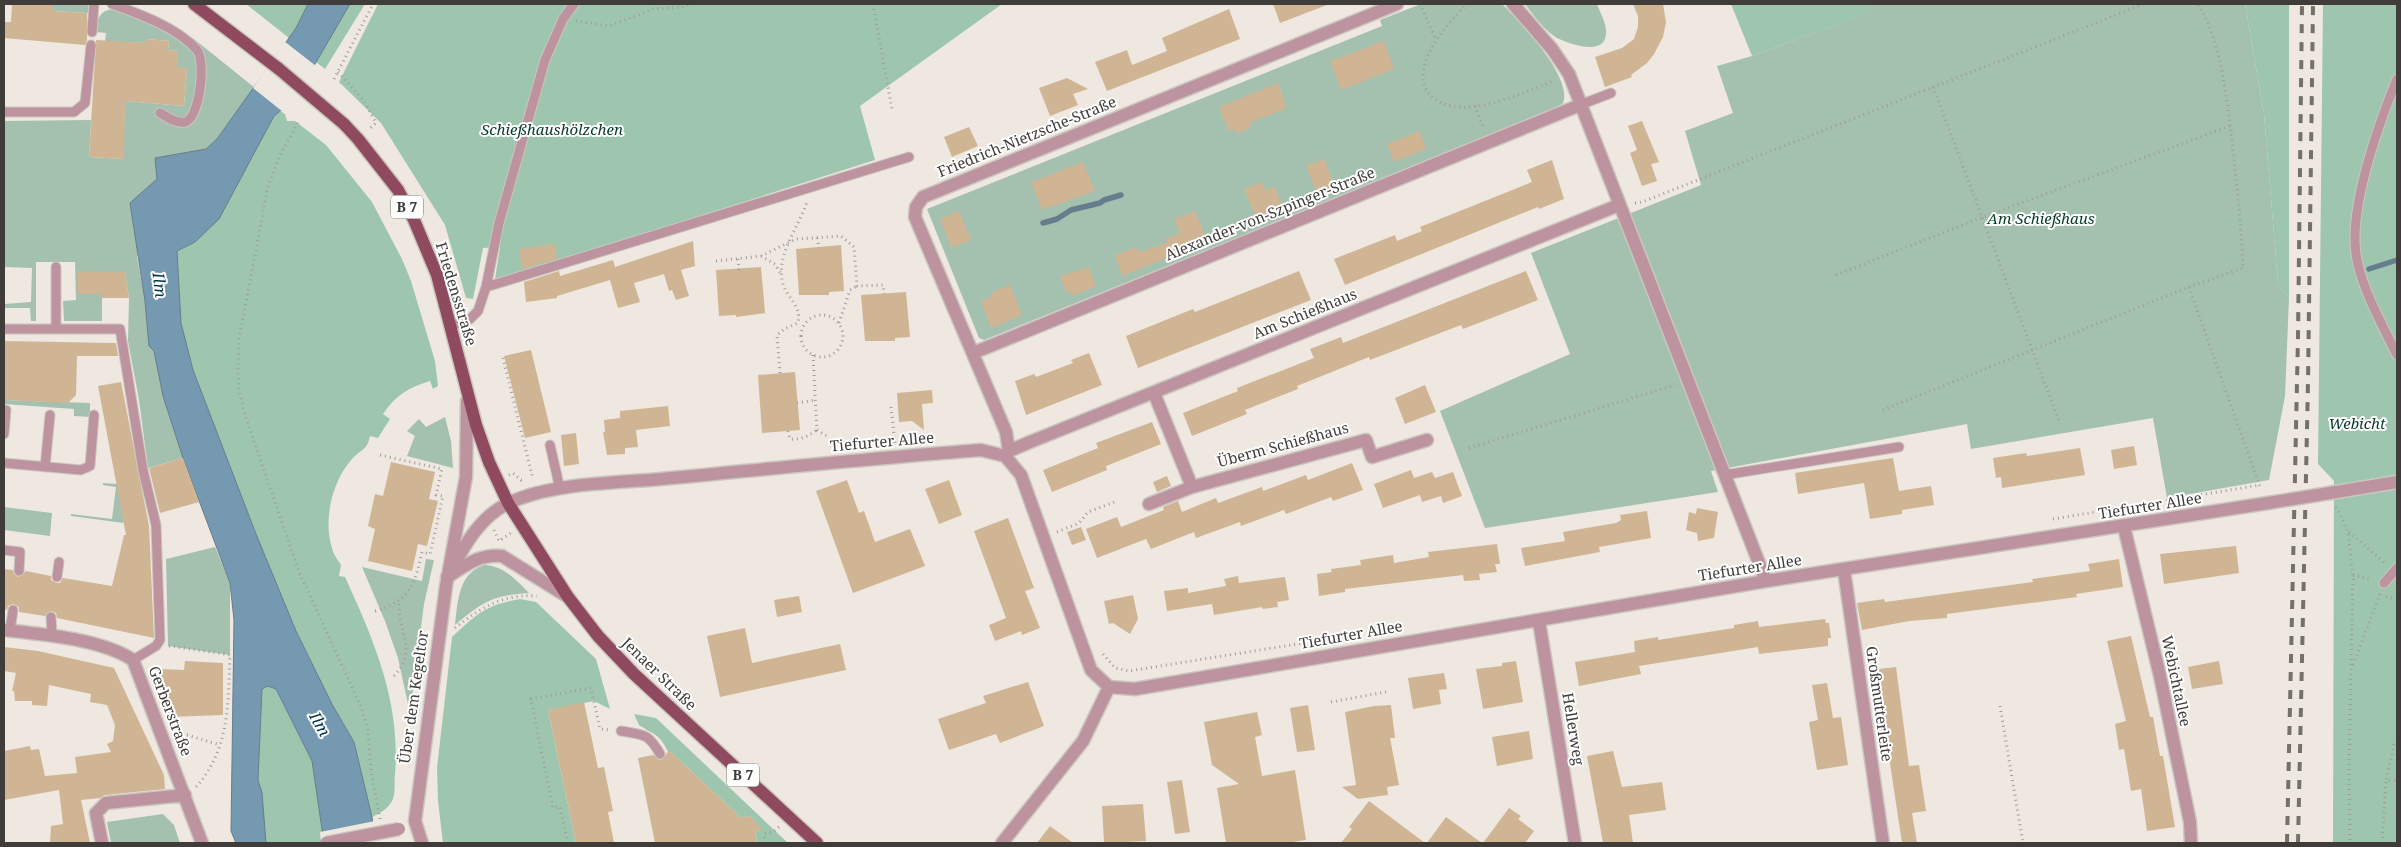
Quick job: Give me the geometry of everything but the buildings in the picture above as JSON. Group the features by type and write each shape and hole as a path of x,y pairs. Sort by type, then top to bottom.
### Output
{"main road":[{"name":"Friedensstraße","path":"194,4 287,75 344,124 398,190 414,220 437,275 467,394 489,462 508,503"},
{"name":"Jenaer Straße","path":"508,503 568,597 598,636 634,674 817,843"}],"street":[{"name":"Friedrich-Nietzsche-Straße","path":"1007,453 1006,432 916,217 916,207 924,197 1397,4"},
{"path":"1513,4 1552,49 1569,74 1766,581"},
{"name":"Alexander-von-Szpinger-Straße","path":"973,353 1580,105"},
{"name":"Am Schießhaus","path":"1007,453 1619,205"},
{"path":"1154,392 1192,487"},
{"name":"Über dem Kegeltor","path":"422,843 415,821 447,577 466,477 467,394"},
{"name":"Überm Schießhaus","path":"1149,504 1192,487 1366,440 1372,457 1428,440"},
{"name":"Tiefurter Allee","path":"508,503 535,493 560,489 896,456 981,450 1007,453"},
{"path":"1002,843 1083,741 1109,687 1091,670 1021,475 1007,453"},
{"name":"Tiefurter Allee","path":"1109,687 1135,689 1234,670 1539,621 1766,581 2124,527 2397,482"},
{"name":"Über dem Kegeltor","path":"447,577 466,543 479,525 508,503"},
{"name":"Webichtallee","path":"2124,527 2160,676 2190,822 2191,843"},
{"path":"447,577 482,557 490,555 502,556 568,597"},
{"name":"Großmutterleite","path":"1844,570 1883,843"},
{"name":"Hellerweg","path":"1539,621 1575,843"},
{"name":"Gerberstraße","path":"7,630 52,635 113,650 132,660 202,843"},
{"path":"102,843 96,813 106,803 185,795"},
{"path":"326,843 399,829 415,821"}],"lane":[{"path":"92,32 94,4"},
{"path":"112,4 146,16 190,44 198,52 201,61 200,83 197,106 192,118 184,122 172,120 160,113"},
{"path":"451,326 470,319 478,311 486,287 499,223 545,60 563,19 574,4"},
{"path":"4,112 74,112 85,104 91,45"},
{"path":"2397,79 2357,201 2355,242 2363,281 2397,355"},
{"path":"1580,105 1611,93"},
{"path":"486,287 909,157"},
{"path":"56,267 56,329"},
{"path":"4,329 120,329 142,470 156,525 160,640 156,646 132,660"},
{"path":"4,434 6,410"},
{"path":"45,467 50,415"},
{"path":"4,463 82,470 90,466 94,415"},
{"path":"550,445 560,489"},
{"path":"1724,475 1899,447"},
{"path":"4,550 20,552 19,571"},
{"path":"57,577 59,562"},
{"path":"2384,583 2396,570"},
{"path":"7,630 14,610"},
{"path":"51,617 52,635"},
{"path":"621,731 639,734 651,739 660,754"}],"path":[{"path":"334,79 373,4"},
{"path":"563,19 610,26 653,10 683,7 690,4"},
{"path":"873,4 892,109"},
{"path":"1420,4 1437,40"},
{"path":"1468,4 1444,29 1425,62 1422,72 1423,82 1434,97 1452,106 1475,106 1536,89 1569,74"},
{"path":"1619,205 1642,202 2144,4"},
{"path":"1883,410 2189,286 2243,268 2240,205 2224,76 2206,17 2198,4"},
{"path":"338,72 364,101 376,123 358,139"},
{"path":"1933,87 2059,421"},
{"path":"1475,106 1481,122"},
{"path":"298,123 280,152 268,186 239,339 239,391 247,421 299,572 362,709 368,731 371,771 377,804"},
{"path":"1836,275 1983,217 2230,126"},
{"path":"798,323 800,316 798,309 783,284 782,276 787,244 801,220 807,202 808,188"},
{"path":"716,261 761,256 796,239 841,236 854,247 857,286"},
{"path":"817,238 819,248"},
{"path":"761,256 775,264 782,276"},
{"path":"738,259 739,270"},
{"path":"838,323 850,290 857,286 883,285 884,294"},
{"path":"2048,520 2260,485 2189,286"},
{"path":"820,315 834,318 843,336 839,349 827,357 813,355 803,346 801,332 803,326 814,316 820,315"},
{"path":"798,323 803,326"},
{"path":"780,373 777,335 784,329 798,323"},
{"path":"813,355 817,430"},
{"path":"502,358 535,493"},
{"path":"1469,448 1688,381"},
{"path":"798,403 815,400"},
{"path":"891,407 896,456"},
{"path":"788,431 790,439 795,440 807,437 817,430"},
{"path":"817,430 828,437"},
{"path":"375,611 388,607 412,589 422,552 430,554 443,496 436,495 442,469 380,454"},
{"path":"2330,493 2348,532 2353,575 2349,768 2350,843"},
{"path":"1042,537 1079,523 1088,512 1117,501"},
{"path":"2348,532 2396,570"},
{"path":"2352,668 2384,583 2353,575"},
{"path":"438,643 474,612 496,600 532,595 568,597"},
{"path":"394,676 403,666 406,656 406,644 398,619 398,600"},
{"path":"1102,652 1115,668 1128,671 1352,635"},
{"path":"156,646 168,646 230,656 226,728 216,758 198,786 185,795"},
{"path":"568,843 560,807 554,808 531,699 591,688 600,728 621,731"},
{"path":"1331,702 1386,692"},
{"path":"2000,706 2023,843"},
{"path":"162,738 187,735 220,745"},
{"path":"2382,843 2386,780 2394,744 2397,740"},
{"path":"2386,780 2397,781"},
{"path":"766,843 764,834 774,831 790,818"}],"green space":[{"path":"53,4 88,4 89,13 53,11"},
{"path":"246,4 308,4 289,38"},
{"path":"350,4 365,4 325,69 316,62"},
{"name":"Schießhaushölzchen","path":"378,4 1002,4 860,106 875,160 559,261 495,279 500,247 483,248 473,299 466,298 445,225 381,123 339,82"},
{"path":"1421,4 1502,4 1532,36 1553,65 1564,92 1563,103 1556,109 984,340 979,338 927,209 1382,26 1380,20"},
{"path":"1525,4 1597,4 1605,26 1604,40 1600,45 1586,47 1557,38 1544,27"},
{"path":"1731,4 1867,4 1870,13 1752,56"},
{"name":"Am Schießhaus","path":"1867,4 2245,4 2264,114 2278,284 2289,298 2285,396 2269,480 2167,498 2153,418 1971,449 1967,424 1711,471 1718,492 1485,528 1440,411 1570,354 1531,253 1701,185 1685,131 1733,113 1717,66 1752,56 1869,13"},
{"path":"2245,4 2289,4 2289,298 2278,284 2264,114"},
{"name":"Webicht","path":"2323,4 2397,4 2397,843 2333,843 2334,481 2318,464"},
{"path":"113,9 152,24 188,47 194,39 255,88 217,139 206,149 184,154 158,179 137,257 163,396 183,458 148,468 139,400 128,341 129,298 125,272 78,272 102,294 102,321 64,321 63,301 76,300 75,262 36,262 36,321 31,321 30,308 4,308 4,304 31,302 32,268 4,267 4,121 91,120 89,157 123,159 125,101 184,106 187,69 178,67 178,51 168,50 169,41 146,39 146,43 105,41 106,33 96,32 97,23 102,14"},
{"path":"280,111 285,114 287,121 295,121 326,145 372,202 402,259 411,281 435,361 438,386 433,389 430,381 415,386 398,397 388,408 383,414 390,419 378,438 370,436 365,447 352,459 339,478 329,513 329,537 333,552 341,565 339,576 345,577 366,624 383,672 394,722 396,748 394,795 388,806 372,817 354,742 333,706 296,631 256,534 193,370 181,323 177,251 195,242 241,176 274,116"},
{"path":"4,400 90,403 90,417 74,416 74,409 4,404"},
{"path":"445,417 451,441 453,468 407,456 415,436 407,431 419,419 426,427"},
{"path":"103,483 117,484 124,523 71,516 71,514 112,519 116,487 103,485"},
{"path":"4,507 52,513 50,536 4,530"},
{"path":"215,547 230,583 230,655 168,646 166,559"},
{"path":"426,559 434,560 424,604 410,713 398,658 385,621 362,567 422,581"},
{"path":"484,565 503,571 514,578 529,593 506,596 489,601 455,625 459,598 464,582 475,569"},
{"path":"520,599 536,602 596,659 610,709 594,701 548,710 576,843 443,843 438,801 437,768 452,637 482,612 498,604"},
{"path":"268,686 276,689 312,761 324,843 266,843 258,780 262,689"},
{"path":"634,714 656,718 788,843 757,843 755,831 762,830 750,816 741,818 671,752 668,752 659,738 639,725"},
{"path":"163,814 174,825 180,843 111,843 107,822"}],"water":[{"name":"Ilm","path":"308,4 350,4 294,100 274,116 219,219 195,242 177,251 181,323 193,370 256,534 296,631 333,706 354,742 372,817 375,843 324,843 312,761 276,689 268,686 262,689 258,780 262,793 266,843 236,843 231,831 234,620 230,583 183,458 163,396 154,351 149,346 145,301 130,203 157,179 155,158 206,149 217,139 296,28"}],"pier":[{"path":"284,41 316,66 296,101 283,112 253,88"},
{"path":"375,821 378,843 321,843 320,832"}],"waterway":[{"path":"1043,223 1057,219 1071,210 1100,203 1121,195"},
{"path":"2369,269 2397,260"}],"railway":[{"path":"2287,843 2298,337 2302,4"},
{"path":"2298,843 2308,383 2313,4"}]}
